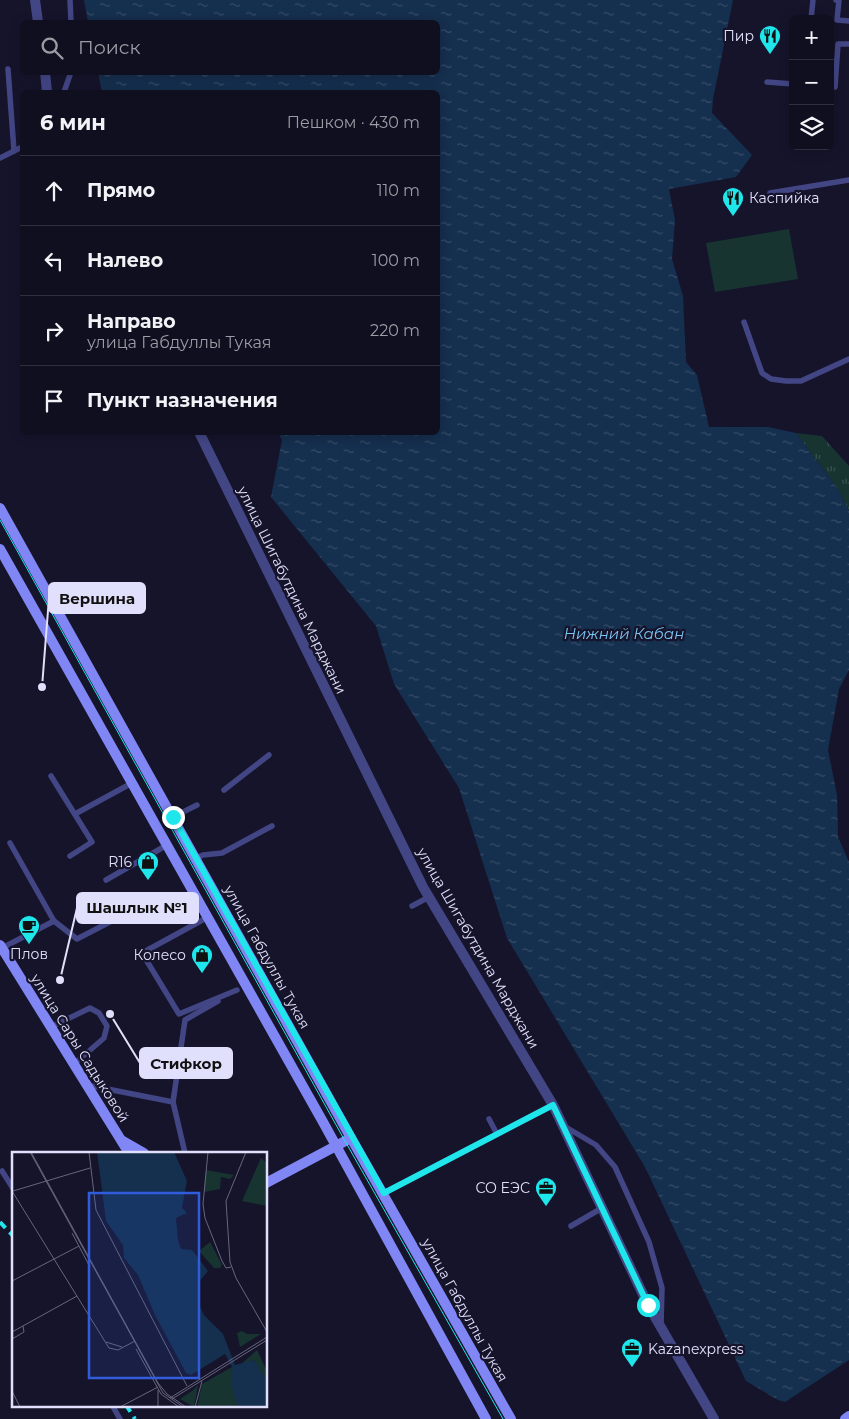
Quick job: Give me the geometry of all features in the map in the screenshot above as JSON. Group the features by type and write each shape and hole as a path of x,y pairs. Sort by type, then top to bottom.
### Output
{"main road":[{"name":"улица Габдуллы Тукая","path":"0,508 351,1138 511,1419"},
{"path":"0,549 208,917 241,988 336,1147 486,1419"},
{"name":"улица Сары Садыковой","path":"1,947 128,1152"},
{"path":"268,1181 351,1138"},
{"name":"улица Сары Садыковой","path":"122,1140 142,1152"},
{"path":"845,1419 849,1416"}],"street":[{"path":"36,0 38,20"},
{"path":"45,75 47,90"},
{"name":"улица Шигабутдина Марджани","path":"200,435 429,897 553,1105 648,1305 714,1419"}],"lane":[{"path":"70,0 72,20"},
{"path":"811,15 813,0"},
{"path":"836,0 839,0 837,20 849,21"},
{"path":"834,87 838,44 849,44"},
{"path":"8,69 14,151"},
{"path":"65,90 70,75"},
{"path":"767,82 789,84"},
{"path":"0,158 20,148"},
{"path":"770,193 849,180"},
{"path":"744,322 762,373 771,379 786,382 801,381 849,359"},
{"path":"224,790 269,755"},
{"path":"50,776 92,842 70,856"},
{"path":"75,814 132,783"},
{"path":"173,817 197,805"},
{"path":"196,858 203,855 222,853 272,826"},
{"path":"10,843 54,921 77,939 131,911"},
{"path":"106,880 167,845"},
{"path":"412,906 429,897"},
{"path":"208,917 142,953 179,1014 241,988"},
{"path":"1,947 54,921"},
{"path":"185,1152 173,1102 185,1020 241,988"},
{"path":"51,1027 90,1008 98,1013 107,1026 104,1038 74,1064"},
{"path":"87,1085 173,1102"},
{"path":"384,1193 553,1105"},
{"path":"489,1119 497,1134"},
{"path":"562,1125 596,1145 615,1167 649,1242 662,1288 661,1328"},
{"path":"2,1170 12,1187"},
{"path":"571,1226 602,1208"},
{"path":"113,1406 120,1419"}],"green space":[{"path":"789,229 798,279 715,292 706,243"},
{"path":"796,433 822,436 849,466 849,511 838,489"}],"water":[{"name":"Нижний Кабан","path":"84,0 733,0 713,99 712,113 752,155 736,177 669,189 675,220 672,259 683,296 686,362 697,375 709,427 768,427 796,433 838,489 849,511 849,670 839,689 828,750 837,795 838,837 849,862 849,1360 785,1402 778,1400 746,1381 645,1167 507,938 459,788 394,684 376,626 271,497 282,440 279,435 440,435 440,90 102,90 98,75 440,75 440,20 88,20"}],"tram line":[{"path":"0,520 345,1141 503,1419"}],"railway":[{"path":"0,1222 12,1235"},
{"path":"127,1406 135,1419"}],"place":[{"name":"Пир","path":"770,55"},
{"name":"Каспийка","path":"733,217"},
{"name":"Вершина","path":"42,687"},
{"name":"R16","path":"148,881"},
{"name":"Плов","path":"29,945"},
{"name":"Колесо","path":"202,974"},
{"name":"Шашлык №1","path":"60,980"},
{"name":"Стифкор","path":"110,1014"},
{"name":"СО ЕЭС","path":"546,1207"},
{"name":"Kazanexpress","path":"632,1368"}],"route":[{"path":"173,817 351,1138 384,1193 553,1105 648,1305"}]}
